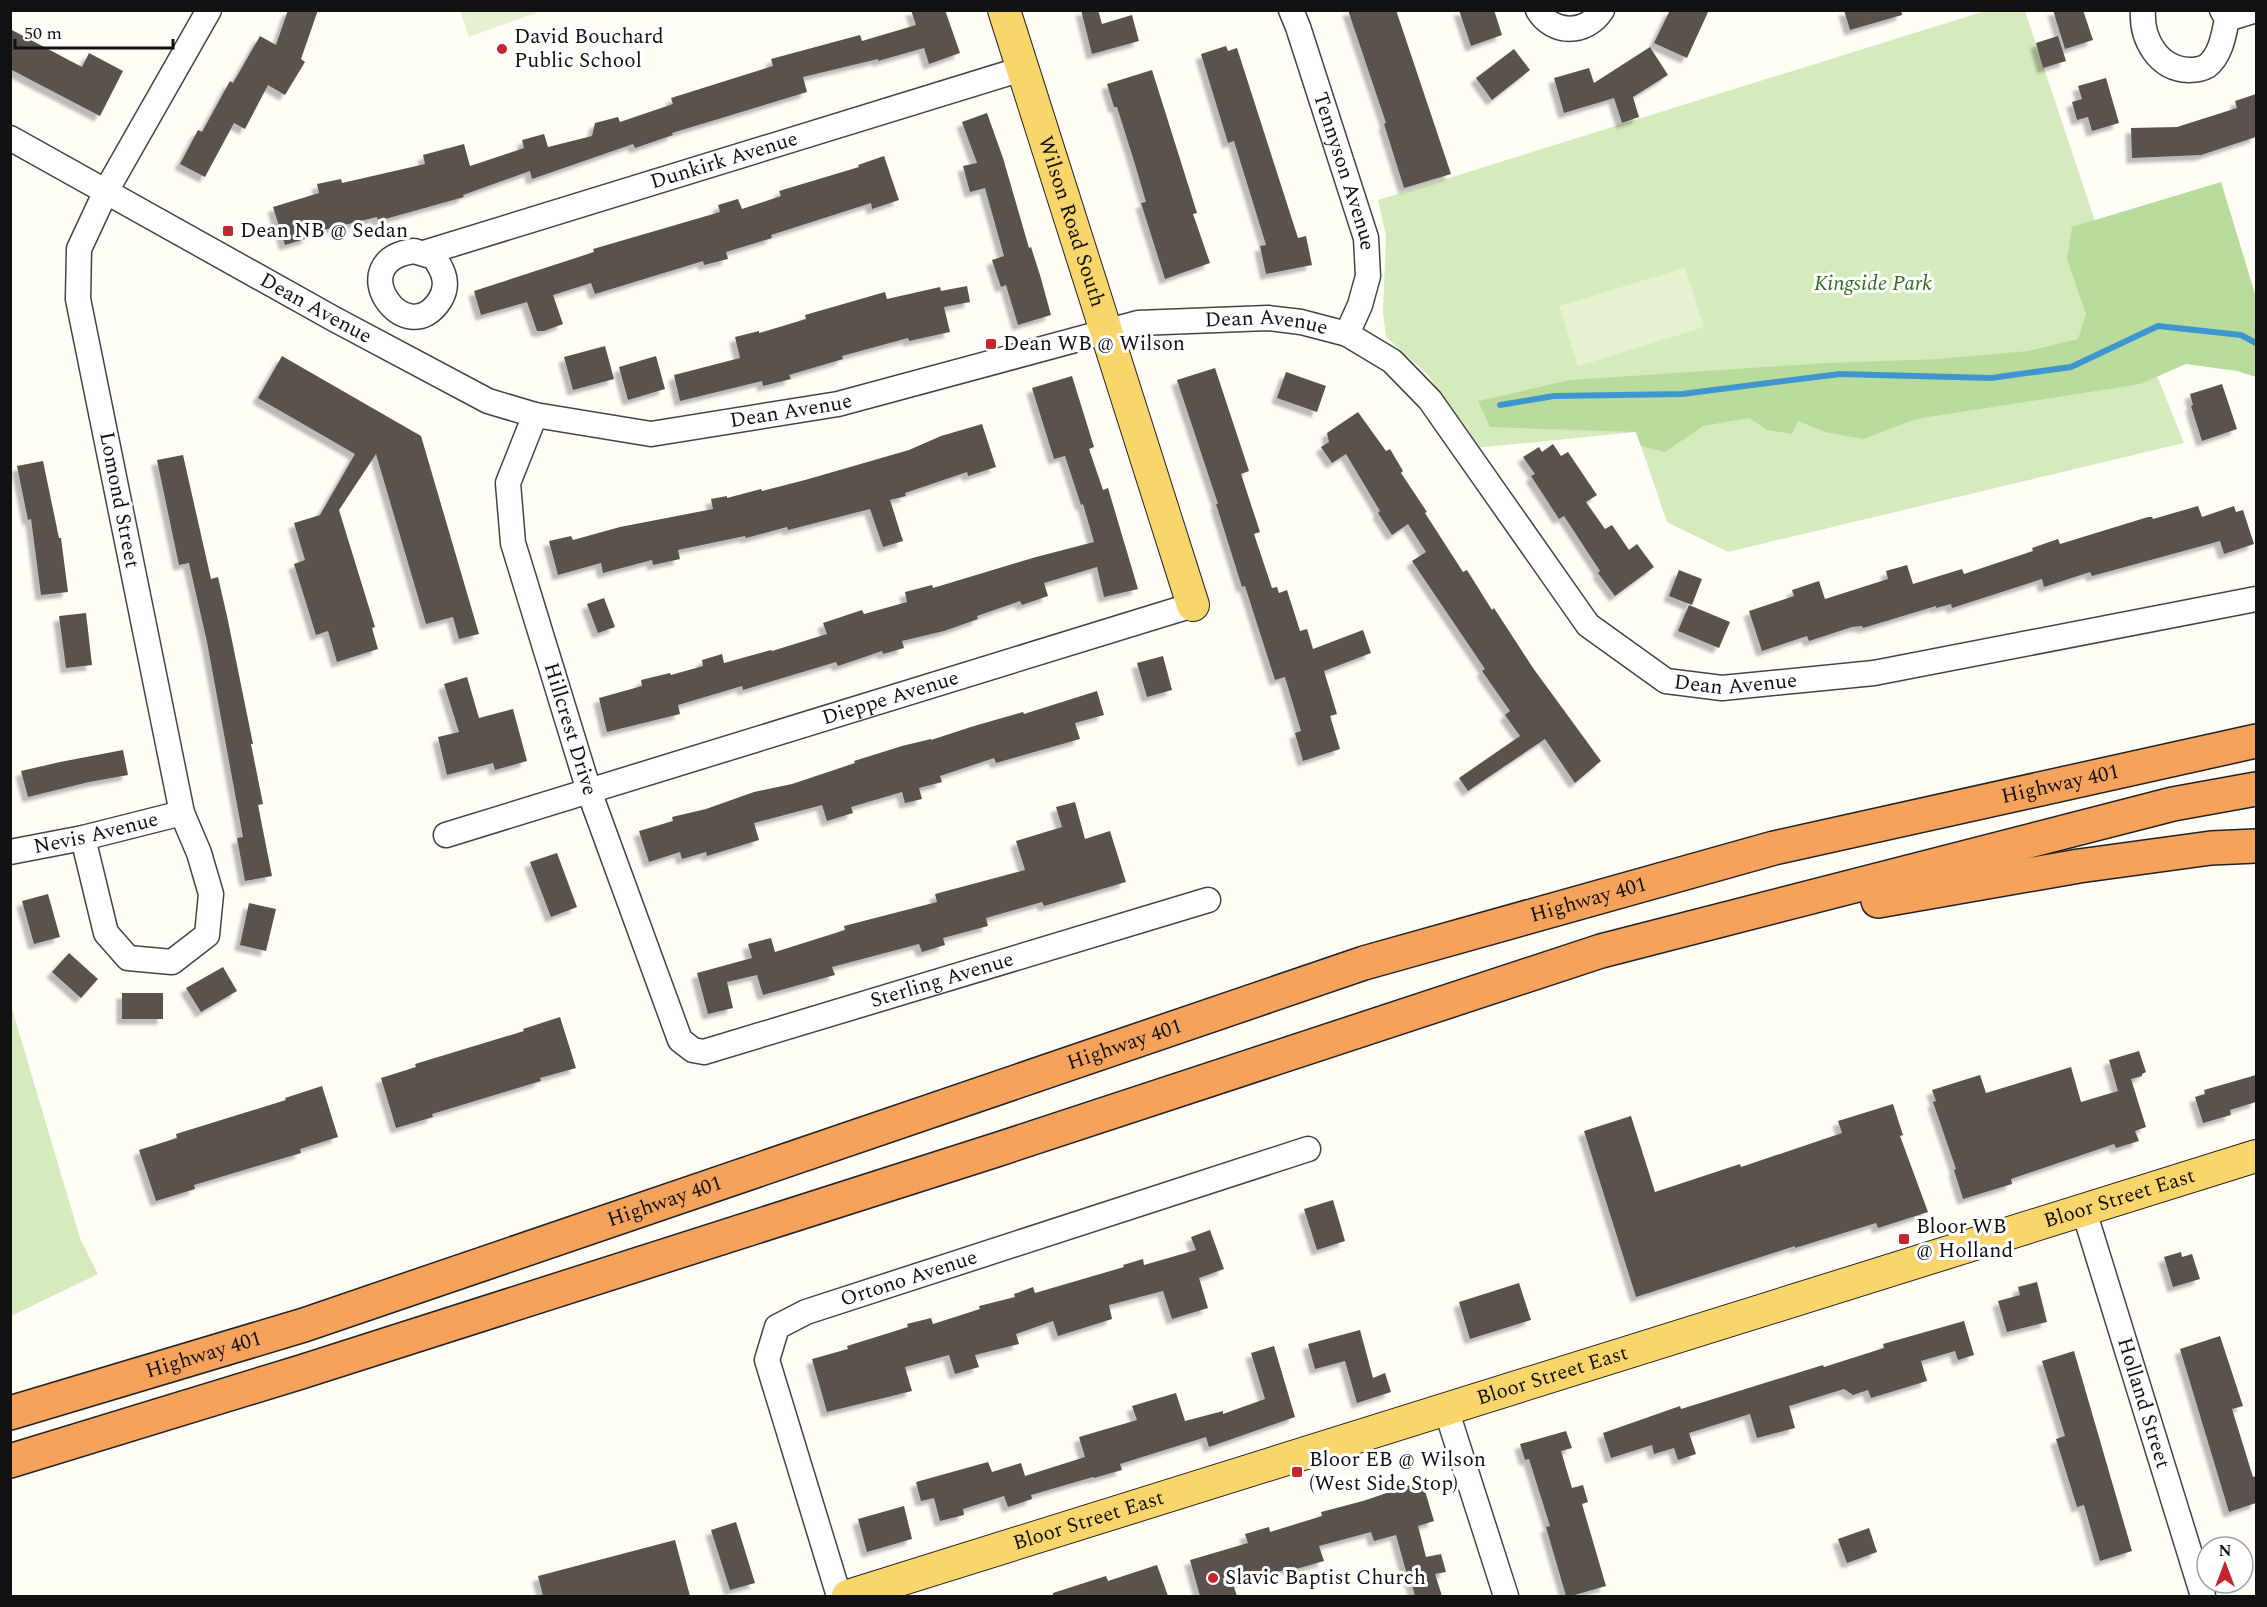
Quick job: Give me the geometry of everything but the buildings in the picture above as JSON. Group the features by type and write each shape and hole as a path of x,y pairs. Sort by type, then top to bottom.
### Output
{"highway":[{"name":"Highway 401","path":"10,1413 304,1325 1364,963 1774,848 2256,741"},
{"path":"10,1461 312,1369 1601,951 2173,804 2256,789"},
{"path":"1601,951 2079,866 2211,848 2256,846"}],"main road":[{"name":"Wilson Road South","path":"1004,10 1193,605"},
{"name":"Bloor Street East","path":"848,1596 2256,1156"}],"street":[{"name":"Lomond Street","path":"182,813 78,299 79,249 106,191 209,10"},
{"name":"Tennyson Avenue","path":"1291,10 1366,238 1368,276 1360,305 1347,334"},
{"path":"1538,10 1542,18 1552,26 1577,29 1589,24 1602,10"},
{"path":"2143,10 2143,25 2148,42 2168,66 2182,70 2206,67 2214,58 2222,42 2225,15 2256,10"},
{"name":"Dunkirk Avenue","path":"424,253 1022,69"},
{"name":"Dean Avenue","path":"10,138 334,319 488,401 535,415 651,434 838,404 1106,330 1154,322 1268,318 1301,322 1347,334 1392,361 1430,400 1588,625 1666,681 1722,688 1874,673 2256,599"},
{"name":"Hillcrest Drive","path":"535,415 508,483 513,543 589,791 680,1040"},
{"name":"Dieppe Avenue","path":"446,836 1193,605"},
{"path":"83,838 106,933 128,958 172,962 207,935 211,894 199,853 182,813"},
{"name":"Nevis Avenue","path":"10,852 83,838 182,813"},
{"name":"Sterling Avenue","path":"680,1040 693,1050 704,1052 1208,900"},
{"name":"Ortono Avenue","path":"839,1596 767,1360 777,1327 806,1312 1308,1149"},
{"name":"Holland Street","path":"2084,1211 2203,1596"},
{"path":"1446,1409 1506,1596"}],"green space":[{"path":"538,10 539,12 469,37 460,11"},
{"name":"Kingside Park","path":"1985,11 2025,11 2095,221 2184,443 1728,552 1667,522 1636,432 1475,448 1428,375 1386,337 1383,312 1386,236 1378,200"},
{"path":"2221,182 2256,297 2256,377 2237,371 2186,364 2140,384 1916,419 1863,439 1825,432 1798,421 1792,434 1767,430 1749,418 1703,426 1665,452 1641,446 1636,432 1490,427 1478,401 1571,380 1827,363 1939,359 2028,351 2078,339 2086,314 2067,259 2072,227"},
{"path":"1685,268 1704,327 1578,366 1559,306"},
{"path":"10,1002 80,1238 98,1274 11,1316"}],"waterway":[{"path":"1500,405 1554,396 1682,394 1840,374 1991,378 2071,367 2158,326 2241,335 2256,343"}],"place":[{"name":"David Bouchard Public School","path":"502,49"},
{"name":"Dean NB @ Sedan","path":"228,231"},
{"name":"Dean WB @ Wilson","path":"991,344"},
{"name":"Bloor WB @ Holland","path":"1904,1239"},
{"name":"Bloor EB @ Wilson (West Side Stop)","path":"1297,1472"},
{"name":"Slavic Baptist Church","path":"1213,1578"}]}
